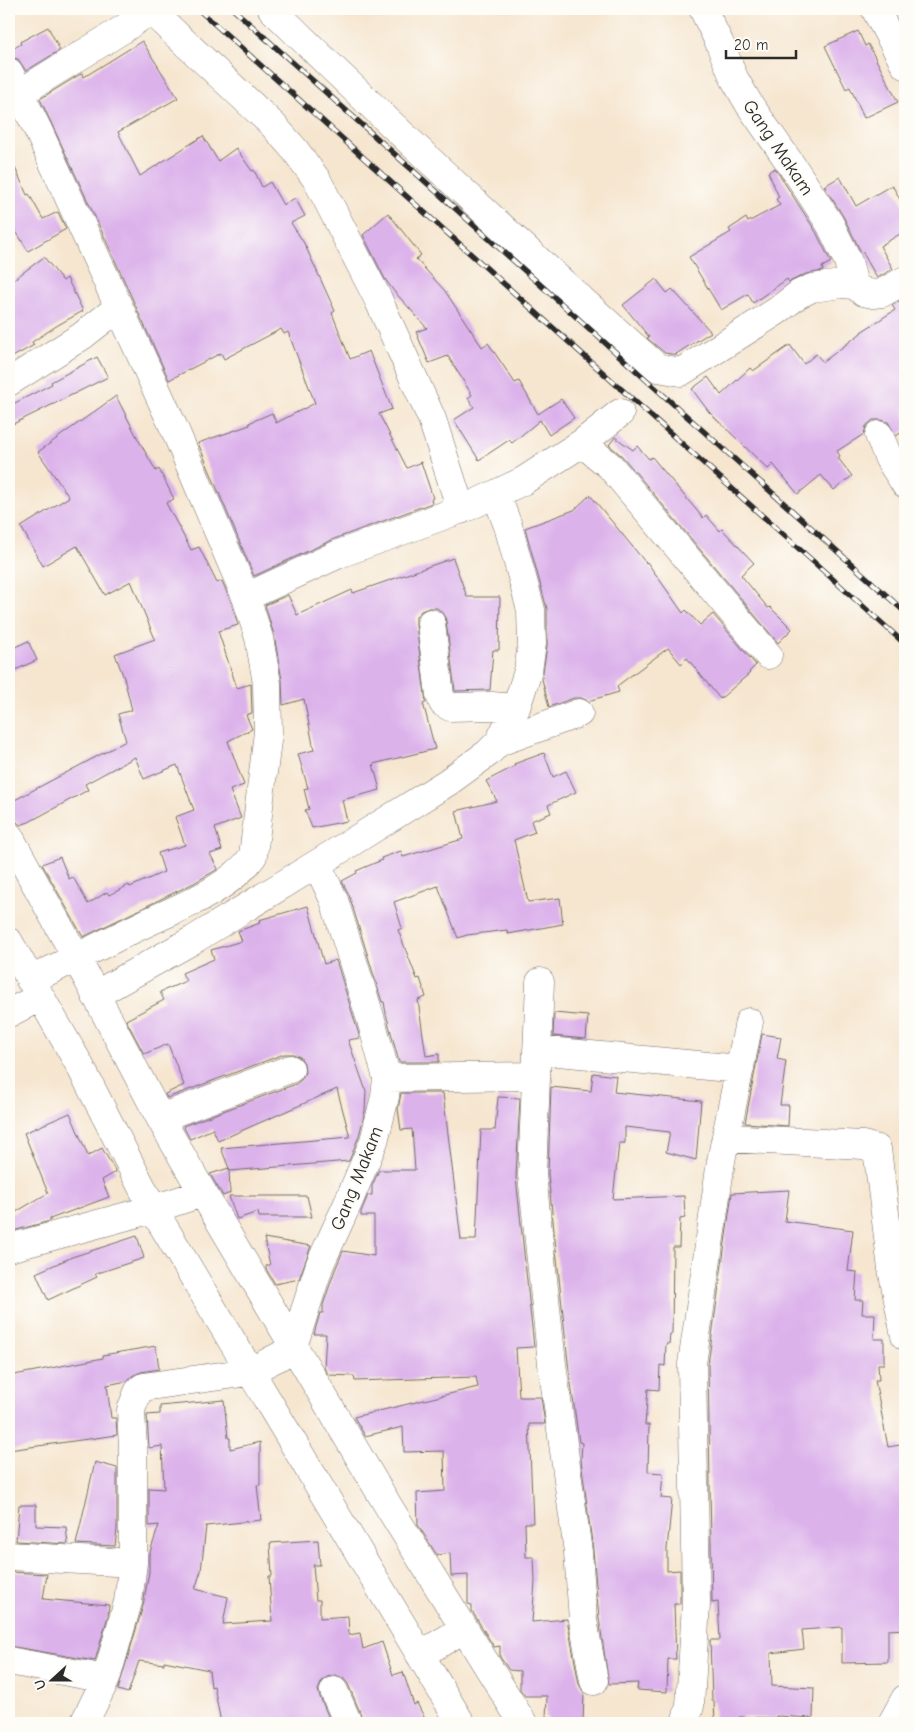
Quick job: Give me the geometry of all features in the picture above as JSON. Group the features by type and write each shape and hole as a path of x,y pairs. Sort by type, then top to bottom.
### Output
{"street":[{"path":"266,874 267,683 252,616 174,428 14,83 125,28 151,9 273,125 295,150 317,180 378,299 432,419 487,506 531,610 532,644 528,671 505,707 499,742"},
{"path":"272,9 318,55 532,255 658,368 681,372 812,288 835,284 854,285 864,292 873,294 882,293 905,280"},
{"name":"Gang Makam","path":"703,9 734,78 749,104 830,224 848,262 854,285"},
{"path":"882,12 905,65"},
{"path":"9,382 82,336 119,307"},
{"path":"252,616 340,554 487,506 523,481 596,455 620,413"},
{"path":"879,435 889,459 905,484"},
{"path":"596,455 768,655"},
{"path":"431,622 440,695 443,704 450,707 505,707"},
{"path":"95,995 193,940 239,873 266,874 317,864 448,782 488,753 499,742 579,713"},
{"path":"9,836 70,960 95,995 160,1118 197,1195 270,1360 442,1642 523,1723"},
{"name":"Gang Makam","path":"270,1360 320,1264 374,1141 385,1097 387,1078 334,900 317,864"},
{"path":"9,1013 36,984 70,960 220,903 266,874"},
{"path":"9,942 36,984 206,1295 270,1360 442,1642 461,1723"},
{"path":"540,982 532,1175 552,1364 578,1552 583,1620 594,1681"},
{"path":"685,1723 690,1706 696,1604 692,1364 726,1138 748,1022"},
{"path":"387,1078 536,1063 740,1069"},
{"path":"160,1118 290,1069"},
{"path":"726,1138 863,1145 877,1149 892,1269 905,1336"},
{"path":"9,1248 158,1208 197,1195"},
{"path":"84,1723 106,1679 128,1602 133,1563 133,1448 131,1410 138,1392 143,1387 270,1360"},
{"path":"9,1556 133,1563"},
{"path":"9,1660 106,1679"},
{"path":"334,1691 348,1723"},
{"path":"892,1723 905,1699"}],"building":[{"path":"48,27 60,50 26,71 18,59 9,57 9,51 21,44 20,42"},
{"path":"858,31 865,46 868,44 898,102 864,118 850,87 846,89 825,46"},
{"path":"142,41 178,98 118,132 140,176 203,136 218,161 236,148 252,171 254,170 262,187 270,182 283,205 295,198 305,216 291,223 304,243 335,311 332,313 350,359 369,351 392,409 379,414 407,468 421,462 433,498 431,499 432,503 334,539 254,576 198,443 250,425 249,423 272,413 276,423 315,403 288,332 284,334 281,329 224,359 221,353 169,380 40,99 82,73 84,77"},
{"path":"9,154 27,195 29,194 43,219 58,212 66,229 28,251 14,228 9,230"},
{"path":"775,168 816,232 831,262 822,267 823,271 806,274 789,282 787,279 753,303 748,294 721,310 689,257 731,232 729,229 746,218 748,222 780,205 776,199 779,197 768,172"},
{"path":"840,177 856,206 892,185 905,208 905,231 880,246 893,269 877,278 824,186"},
{"path":"388,213 421,255 416,259 445,291 482,347 488,343 515,383 519,381 538,414 561,399 574,418 549,435 540,420 512,443 509,440 479,460 454,420 474,407 468,398 472,395 448,356 429,363 416,332 427,328 385,279 363,235"},
{"path":"44,257 63,281 67,278 83,311 32,342 34,345 9,359 9,283"},
{"path":"656,279 667,293 672,289 711,332 677,355 665,353 647,338 649,337 623,305"},
{"path":"905,298 905,430 896,436 888,422 873,420 866,426 864,434 837,451 840,456 838,458 852,476 834,490 821,475 798,494 773,464 768,469 709,412 692,389 708,377 721,395 750,368 753,371 790,345 804,364 816,354 823,362 861,332 895,310 892,305"},
{"path":"97,357 108,377 9,426 9,406 52,384 51,382"},
{"path":"116,396 156,471 159,469 174,499 166,503 191,550 199,547 217,583 222,581 231,602 238,625 218,631 237,688 251,684 252,713 246,715 252,729 228,741 244,785 230,790 241,818 215,828 222,850 210,854 218,869 194,883 83,937 42,864 60,857 69,879 73,877 88,904 107,892 109,895 129,885 130,887 164,872 158,853 185,845 175,817 194,810 177,765 144,779 135,757 85,784 88,790 29,822 20,825 9,820 9,803 126,741 118,714 132,710 124,678 115,654 155,639 131,581 105,595 77,546 43,566 21,527 69,497 38,452"},
{"path":"615,437 633,450 637,446 649,459 652,457 703,518 706,515 720,531 722,529 754,563 741,575 768,608 770,607 792,629 778,643 622,456 609,445"},
{"path":"590,495 647,562 683,613 686,610 700,625 713,614 756,665 750,673 720,699 687,658 681,664 668,648 617,686 619,692 588,701 574,698 549,707 542,679 547,646 547,609 525,528 574,510"},
{"path":"453,558 467,597 500,597 499,650 493,650 490,690 455,691 444,614 437,608 421,611 416,617 416,625 426,703 423,703 435,749 373,764 380,790 342,800 347,821 312,828 305,810 309,809 304,789 308,788 298,754 314,750 304,699 283,705 282,680 274,635 265,605 288,595 297,615 352,590 353,593"},
{"path":"28,641 37,660 9,673 9,650"},
{"path":"544,753 553,777 566,771 576,792 548,805 551,813 531,821 535,832 514,840 528,902 560,898 563,924 508,934 507,930 467,935 458,938 438,886 394,902 402,928 398,930 417,979 420,978 426,997 418,1000 426,1056 439,1054 439,1062 399,1062 384,1002 382,1002 349,895 342,881 357,873 356,871 382,860 381,858 401,851 403,857 463,839 456,811 497,801 486,781 515,766 514,764"},
{"path":"308,906 324,964 336,960 360,1038 348,1040 366,1091 365,1111 359,1136 349,1161 230,1171 221,1148 350,1137 337,1089 218,1141 213,1129 190,1139 183,1126 296,1084 302,1079 305,1072 304,1063 300,1057 293,1054 284,1054 167,1098 165,1094 184,1085 168,1044 144,1054 126,1020 164,1000 160,992 186,981 182,973 214,959 211,950 242,941 238,931 260,923 259,920"},
{"path":"554,1013 588,1016 586,1039 553,1036"},
{"path":"762,1034 781,1037 777,1059 786,1061 780,1105 789,1105 788,1126 745,1123"},
{"path":"593,1073 616,1076 614,1092 701,1101 696,1160 666,1152 670,1132 625,1127 625,1143 619,1143 613,1199 684,1196 685,1218 680,1219 679,1247 673,1247 672,1334 670,1334 669,1344 666,1344 665,1366 660,1365 659,1390 648,1389 645,1425 649,1425 648,1472 663,1473 661,1498 672,1499 667,1549 667,1571 680,1570 680,1604 674,1604 676,1659 668,1659 667,1692 637,1690 638,1683 609,1684 599,1618 593,1550 581,1460 582,1443 579,1442 568,1362 548,1174 551,1087 591,1091"},
{"path":"401,1093 443,1093 461,1240 476,1240 481,1130 495,1130 498,1097 520,1098 516,1177 534,1347 516,1348 519,1397 541,1397 545,1424 529,1424 533,1523 525,1523 526,1557 534,1557 535,1581 532,1622 567,1619 579,1684 584,1693 583,1723 548,1723 548,1718 546,1718 547,1696 525,1696 520,1689 520,1671 509,1670 500,1657 500,1646 494,1647 472,1611 472,1605 468,1604 468,1575 451,1576 450,1553 437,1555 418,1525 417,1493 445,1491 444,1451 404,1452 403,1427 365,1436 354,1417 478,1387 476,1377 355,1381 354,1376 329,1375 324,1368 326,1334 314,1334 320,1313 323,1313 323,1305 343,1251 374,1256 374,1216 361,1216 361,1212 368,1195 372,1195 372,1186 379,1170 415,1170 412,1129 401,1130 398,1109"},
{"path":"70,1113 88,1156 102,1148 116,1172 102,1180 109,1197 50,1219 50,1221 9,1232 9,1216 48,1193 24,1133"},
{"path":"229,1168 230,1193 223,1196 210,1174"},
{"path":"789,1190 785,1221 853,1230 848,1271 857,1272 855,1300 863,1300 862,1314 875,1314 874,1339 884,1339 884,1364 878,1364 879,1380 875,1380 888,1447 900,1445 905,1475 905,1491 901,1492 905,1508 905,1629 888,1630 888,1662 842,1663 842,1627 802,1630 804,1649 771,1653 772,1686 814,1688 813,1718 739,1717 742,1723 715,1723 714,1701 712,1701 710,1640 720,1640 718,1602 712,1603 708,1365 732,1193"},
{"path":"229,1196 307,1196 312,1217 259,1217 258,1212 237,1219"},
{"path":"137,1236 144,1258 95,1274 97,1277 48,1300 36,1273 72,1257"},
{"path":"264,1238 311,1246 299,1279 275,1284 266,1269 266,1266 270,1265"},
{"path":"156,1346 159,1369 141,1372 132,1376 127,1381 107,1385 111,1418 116,1418 117,1435 9,1450 9,1376 103,1358 103,1355"},
{"path":"224,1400 230,1449 260,1442 260,1485 257,1485 261,1520 206,1526 201,1571 195,1589 228,1597 223,1624 272,1621 269,1576 272,1576 270,1543 318,1540 320,1565 313,1565 316,1600 320,1600 320,1618 348,1616 349,1635 360,1633 363,1649 382,1642 393,1675 403,1672 414,1705 417,1703 427,1723 363,1723 348,1684 343,1678 335,1675 327,1677 322,1681 318,1690 331,1723 221,1723 214,1686 211,1687 209,1670 164,1661 164,1664 139,1661 128,1693 118,1690 143,1606 149,1572 149,1555 159,1525 149,1526 149,1488 164,1489 162,1446 149,1448 147,1415 160,1414 160,1406"},
{"path":"95,1462 117,1468 117,1529 115,1546 76,1544"},
{"path":"19,1505 36,1505 36,1526 66,1527 68,1544 16,1541"},
{"path":"9,1572 47,1574 43,1599 109,1605 108,1616 95,1661 9,1646"}],"railway":[{"path":"198,9 905,644"},
{"path":"233,9 905,612"}]}
